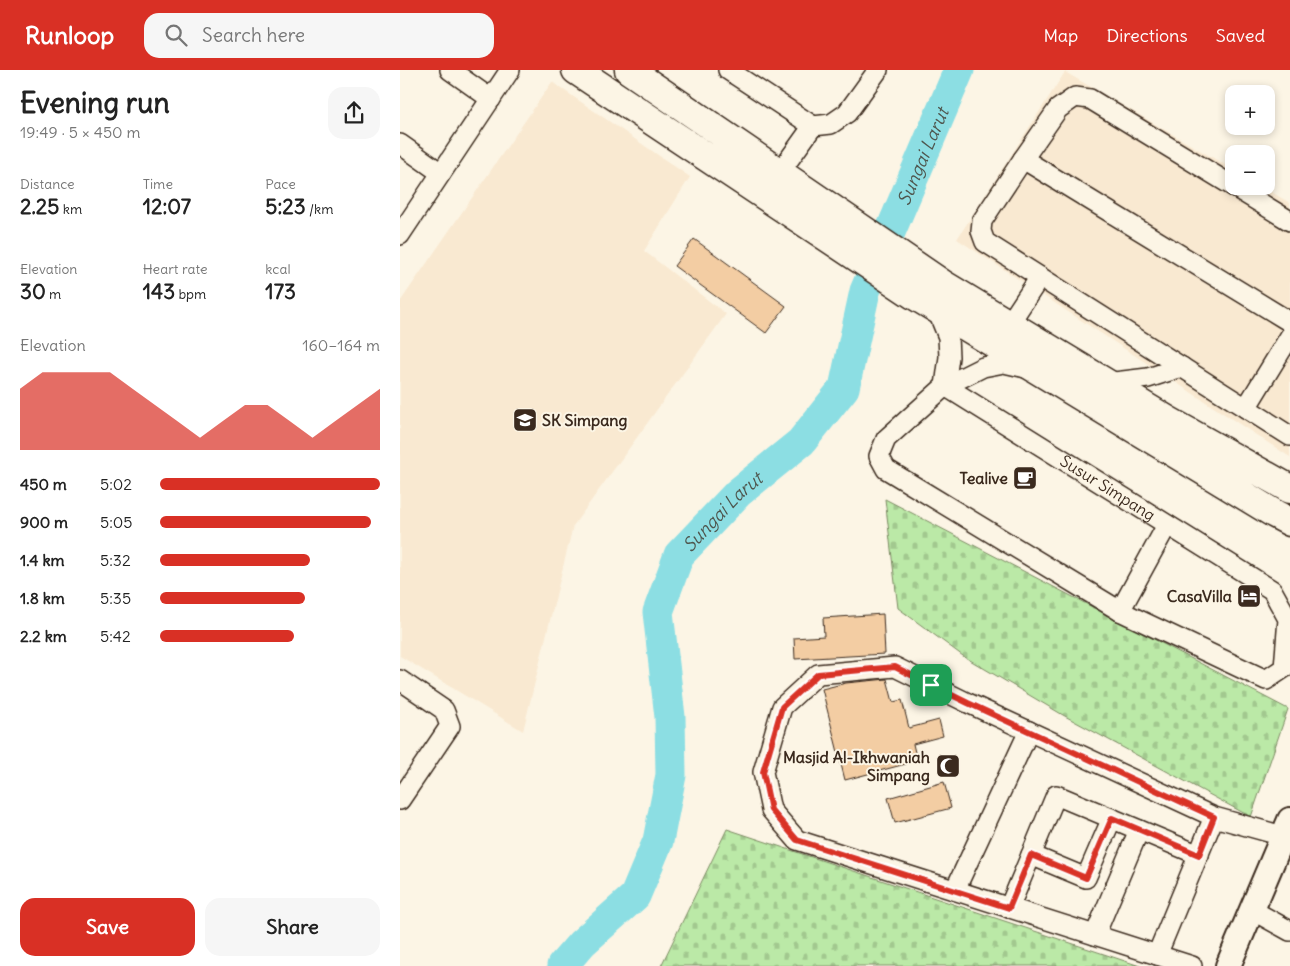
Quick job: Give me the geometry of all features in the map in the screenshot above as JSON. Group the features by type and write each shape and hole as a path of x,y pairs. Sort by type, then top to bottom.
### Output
{"highway":[{"path":"576,70 840,247 1010,324 1169,421 1290,489"},
{"path":"629,70 857,225 922,285 937,310 1285,523"}],"main road":[{"path":"1228,966 1286,828"}],"street":[{"path":"450,70 491,99"},
{"path":"400,235 510,70"},
{"path":"728,70 813,126 831,124 847,113 876,71"},
{"path":"1290,221 1090,99 1075,97 1058,109 982,221 981,231 985,242 1290,436"},
{"path":"780,172 813,126"},
{"path":"400,144 441,173"},
{"path":"1023,159 1290,322"},
{"path":"1010,324 1040,278"},
{"path":"937,310 948,337 949,357 944,386"},
{"path":"1246,408 1290,336"},
{"path":"1034,369 1004,363 983,367 944,386 886,439 879,456 886,469 1120,611 1167,526"},
{"path":"1106,383 1148,378 1182,367"},
{"name":"Susur Simpang","path":"944,386 1272,590 1288,619 1284,668 1266,680 1120,611"},
{"path":"1192,966 797,840 771,810 763,772 782,707 818,674 895,667 968,703 1214,817 1286,828"},
{"path":"400,680 444,710 450,726 407,776 400,800"},
{"path":"955,890 1029,731"},
{"path":"1009,908 1056,795 1199,855"},
{"path":"1157,955 1214,817"},
{"path":"1031,855 1086,878 1112,818"},
{"path":"1095,935 1139,830"},
{"path":"1252,910 1290,931"}],"shaded area":[{"path":"1065,72 1225,165 1225,195 1275,194 1290,203 1290,457 957,239"},
{"name":"SK Simpang","path":"552,82 690,177 644,251 726,314 573,526 523,731 400,656 400,302"}],"green space":[{"path":"885,499 1288,709 1251,817 1063,715 963,656 898,608"},
{"path":"727,829 1140,966 661,966"}],"building":[{"path":"694,239 786,306 766,333 674,266"},
{"path":"883,614 885,654 795,659 794,638 824,636 823,618"},
{"path":"887,679 893,702 902,700 909,728 939,720 943,736 913,744 917,761 845,780 822,689 846,683"},
{"path":"944,782 951,808 895,823 888,798"}],"waterway":[{"name":"Sungai Larut","path":"562,966 582,943 635,896 658,841 671,775 670,717 658,612 679,555 738,493 801,442 844,388 865,291 959,70"}],"place":[{"name":"SK Simpang","path":"525,420"},
{"name":"Tealive","path":"1025,478"},
{"name":"CasaVilla","path":"1249,596"},
{"name":"Masjid Al-Ikhwaniah Simpang","path":"948,766"}],"route":[{"path":"895,667 931,685 1214,817 1199,855 1112,818 1086,878 1031,855 1009,908 797,840 771,810 763,772 782,707 818,674 895,667"}]}
